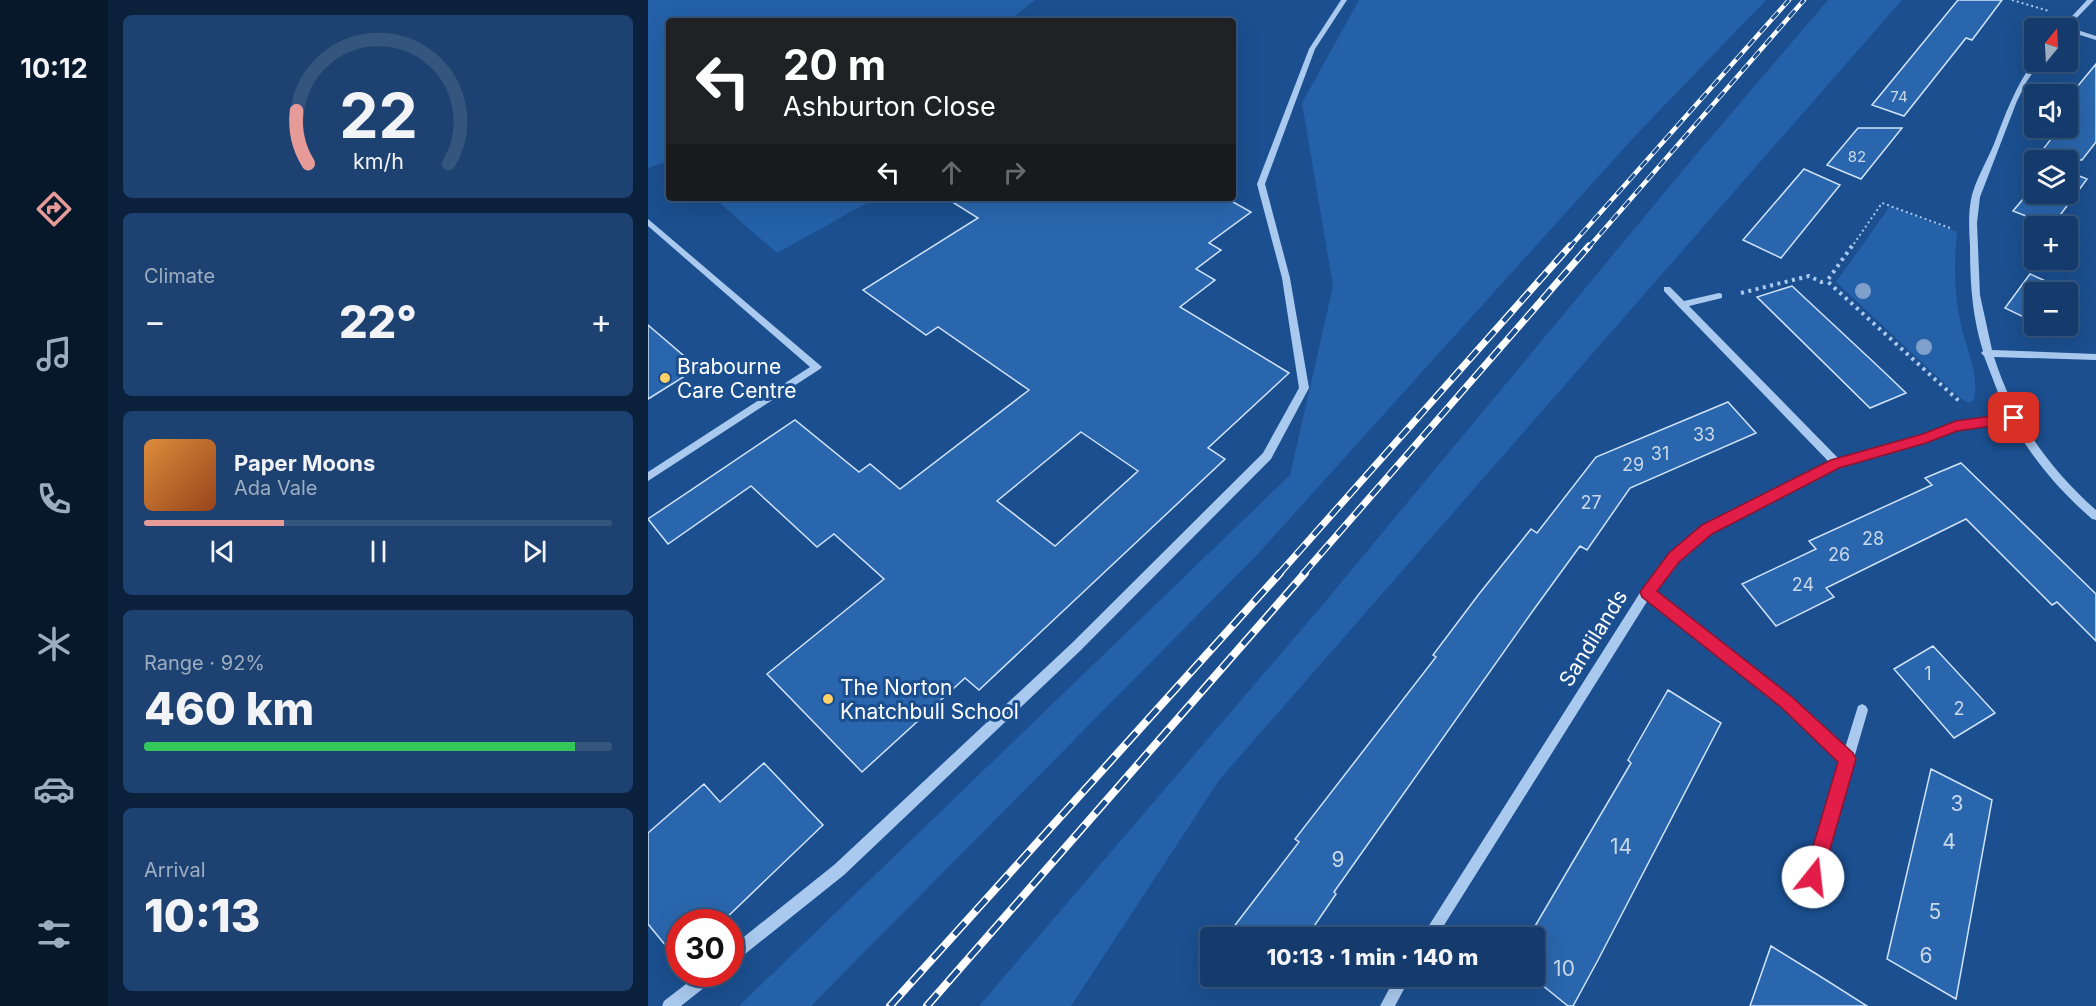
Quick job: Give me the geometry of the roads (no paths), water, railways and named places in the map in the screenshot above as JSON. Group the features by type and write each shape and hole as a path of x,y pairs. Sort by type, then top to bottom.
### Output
{"street":[{"path":"744,946 847,862 1076,646 1267,456 1304,388 1286,278 1261,184 1312,49 1344,0"},
{"path":"2072,18 2091,0"},
{"path":"2078,33 2096,38"},
{"path":"2031,72 2010,104 1991,161 1977,191 1974,238 1976,304 1986,352 2014,418 2057,478 2078,502 2096,516"},
{"path":"648,222 817,367 648,477"},
{"path":"1667,289 1836,464"},
{"path":"1682,305 1719,296"},
{"path":"1986,352 2096,357"},
{"name":"Sandilands","path":"1435,927 1647,592 1674,558 1707,530 1836,464 1926,438 1956,426 2014,418"},
{"path":"1647,592 1779,695 1847,759"},
{"path":"1813,877 1862,710"},
{"path":"669,1006 693,987"},
{"path":"1387,1006 1398,987"}],"railway":[{"path":"1569,248 1789,0"},
{"path":"1588,248 1804,0"},
{"path":"1279,574 1570,246"},
{"path":"1303,574 1589,246"},
{"path":"890,1006 1280,573"},
{"path":"927,1006 1305,573"}],"place":[{"name":"Brabourne Care Centre","path":"665,378"},
{"name":"The Norton Knatchbull School","path":"828,699"}]}
